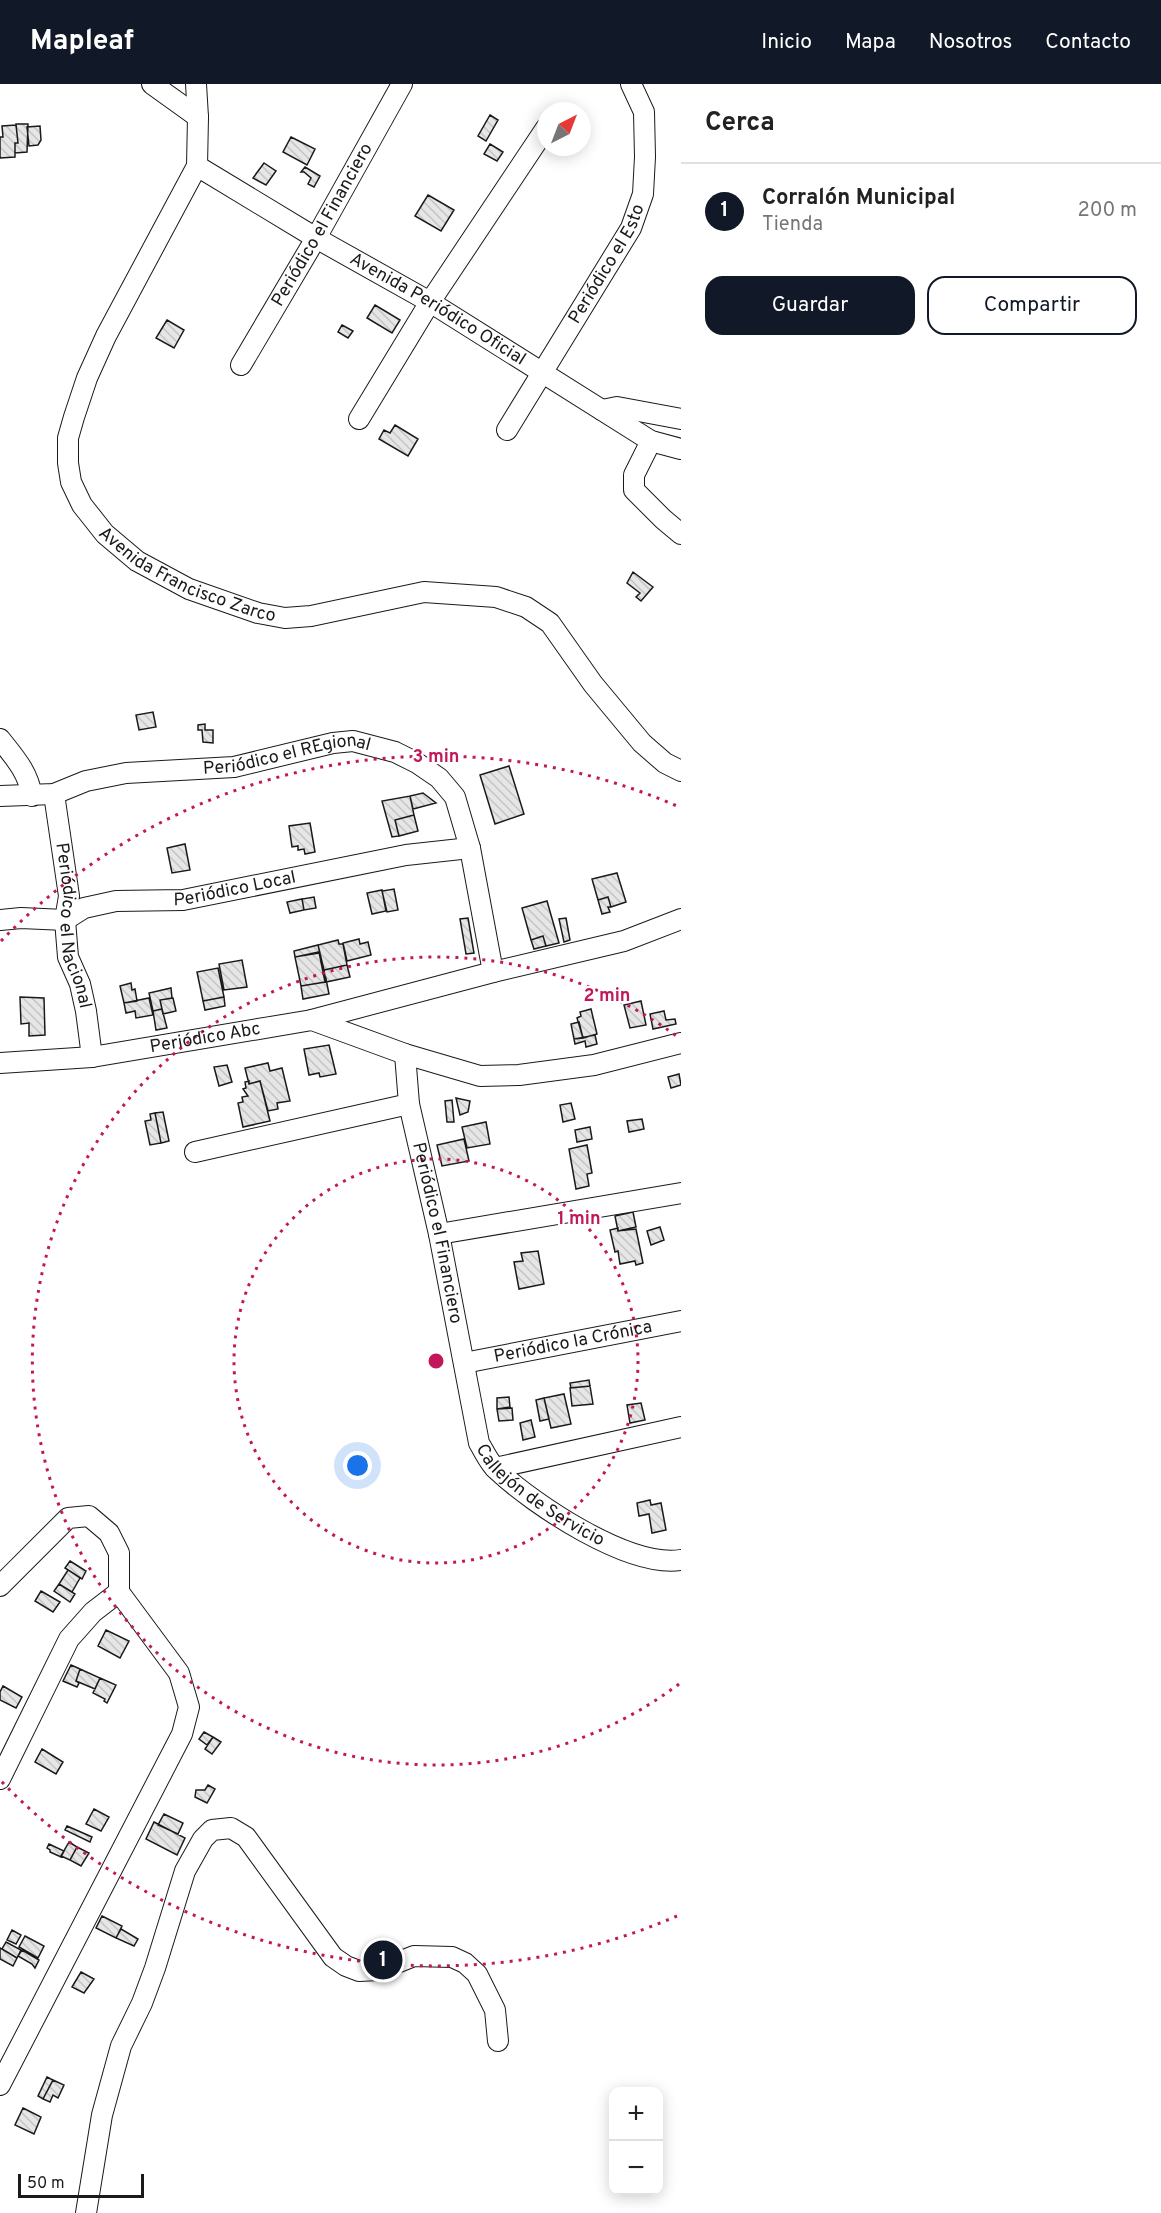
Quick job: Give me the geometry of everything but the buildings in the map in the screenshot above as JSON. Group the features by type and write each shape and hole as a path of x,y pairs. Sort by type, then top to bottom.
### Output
{"street":[{"path":"152,84 198,117"},
{"name":"Avenida Francisco Zarco","path":"196,84 197,166 105,336 87,378 68,438 71,483 82,505 105,534 137,561 189,589 258,613 285,618 310,616 424,592 496,597 526,607 550,623 593,684 642,743 665,763 681,771"},
{"name":"Periódico el Financiero","path":"241,366 402,84"},
{"name":"Periódico el Esto","path":"507,430 631,228 643,194 645,157 644,112 631,84"},
{"path":"359,419 430,302 537,142"},
{"name":"Avenida Periódico Oficial","path":"197,166 316,238 430,302 651,441 681,449"},
{"path":"602,410 617,407 681,418"},
{"path":"651,441 634,475 634,490 681,534"},
{"path":"0,739 22,765 32,796"},
{"name":"Periódico el REgional","path":"0,796 54,794 86,781 126,773 234,767 333,742 354,741 395,752 439,778 455,797 470,848 493,972"},
{"name":"Periódico el Nacional","path":"54,794 69,896 65,920 68,957 82,993 92,1057"},
{"name":"Periódico Local","path":"0,920 21,918 65,920 84,908 116,901 183,900 406,855 470,848"},
{"path":"312,1020 493,972 624,941 681,919"},
{"name":"Periódico Abc","path":"0,1063 92,1057 312,1020 405,1054 480,1076 519,1075 594,1065 681,1043"},
{"path":"195,1152 409,1104 405,1054"},
{"name":"Periódico el Financiero","path":"409,1104 464,1363"},
{"path":"438,1234 681,1193"},
{"name":"Periódico la Crónica","path":"464,1363 681,1321"},
{"name":"Callejón de Servicio","path":"464,1363 479,1443 495,1468 524,1493 589,1535 630,1554 677,1565"},
{"path":"495,1468 681,1427"},
{"path":"0,1586 68,1518 90,1516 109,1533 119,1553 119,1592 179,1673 189,1707 182,1734 0,2085"},
{"path":"0,1779 69,1639 93,1612 119,1592"},
{"path":"86,2213 102,2115 121,2046 142,2003 186,1872 202,1839 212,1830 231,1828 246,1838 333,1957 346,1966 359,1971 379,1970 414,1956 452,1957 465,1963 477,1974 495,2010 498,2041"}],"place":[{"name":"Corralón Municipal","path":"383,1960"}]}
